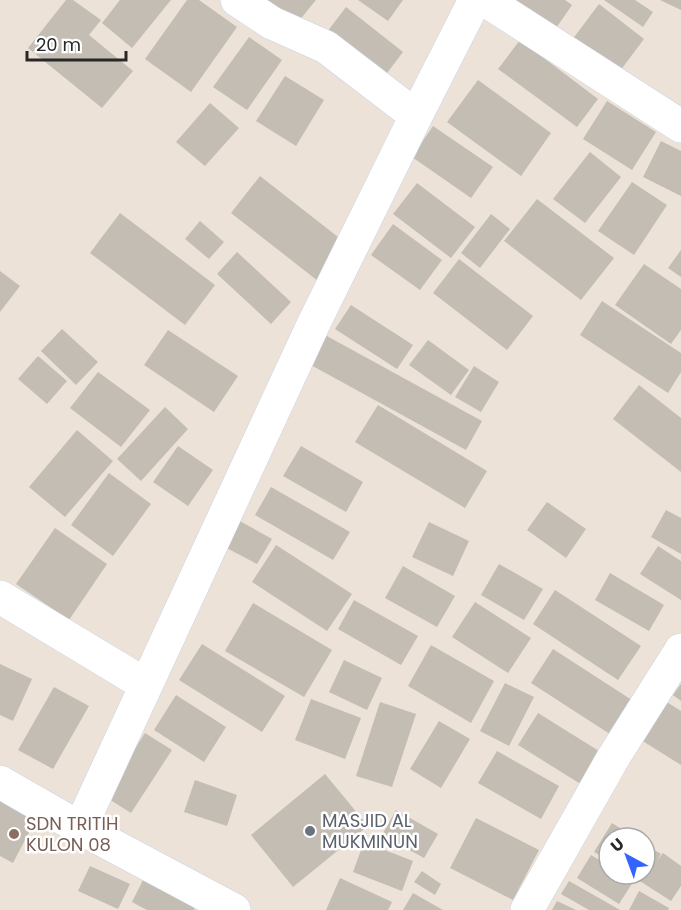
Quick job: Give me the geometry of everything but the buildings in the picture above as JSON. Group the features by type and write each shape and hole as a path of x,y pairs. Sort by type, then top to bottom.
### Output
{"street":[{"path":"237,0 272,23 326,47 416,116"},
{"path":"80,828 313,325 475,0"},
{"path":"486,0 681,126"},
{"path":"0,597 146,685"},
{"path":"527,910 613,758 681,650"},
{"path":"0,782 80,828 234,910"}],"place":[{"name":"MASJID AL MUKMINUN","path":"310,831"},
{"name":"SDN TRITIH KULON 08","path":"14,834"}]}
